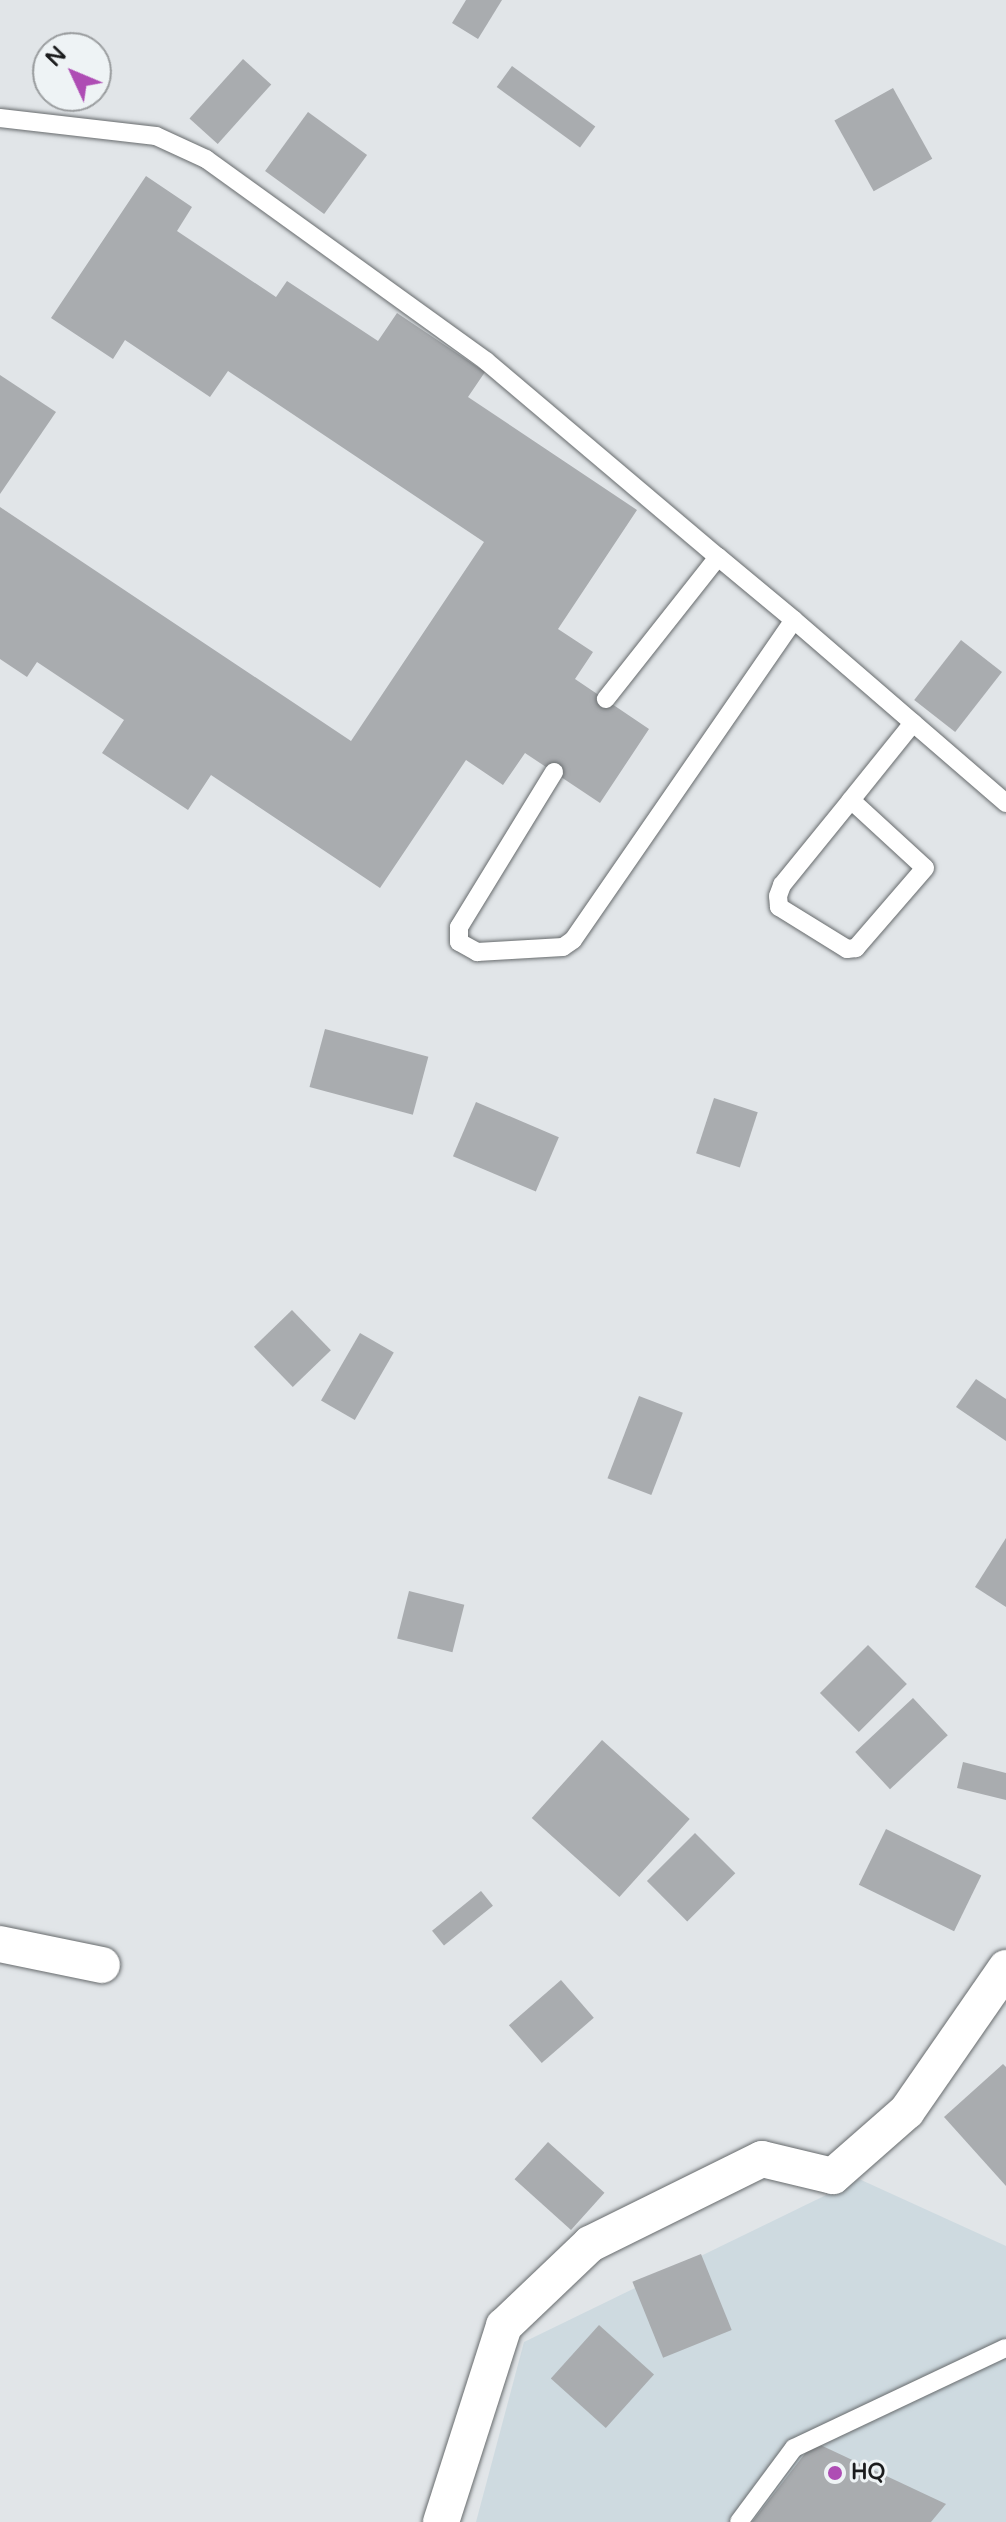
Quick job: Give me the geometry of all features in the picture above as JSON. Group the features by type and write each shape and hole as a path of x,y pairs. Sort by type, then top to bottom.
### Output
{"street":[{"path":"0,1944 102,1965"},
{"path":"441,2522 504,2326 590,2244 762,2159 833,2176 907,2111 1006,1968"}],"lane":[{"path":"0,118 156,136 206,159 486,361 1006,803"},
{"path":"606,699 718,557"},
{"path":"554,772 459,927 459,942 477,952 563,947 573,940 794,620"},
{"path":"851,800 925,868 856,948 847,949 779,907 778,896 851,800 913,723"},
{"path":"739,2522 794,2448 1006,2348"}],"shaded area":[{"path":"859,2179 1006,2246 1006,2522 476,2522 524,2342"}],"building":[{"path":"466,0 502,0 478,39 452,23"},
{"path":"243,59 271,84 218,144 189,118"},
{"path":"512,66 595,127 580,148 497,87"},
{"path":"893,88 932,159 874,191 834,120"},
{"path":"308,112 367,155 324,214 265,171"},
{"path":"146,176 192,207 177,231 276,297 287,281 378,341 397,313 485,372 468,397 637,510 558,629 593,652 575,679 649,729 600,803 525,753 503,785 466,760 380,888 211,775 188,810 102,753 124,720 37,662 27,677 0,659 0,507 351,741 484,542 228,371 210,397 125,340 113,359 51,318"},
{"path":"0,375 56,412 0,494"},
{"path":"961,640 1002,672 955,732 914,700"},
{"path":"325,1029 428,1057 413,1115 309,1087"},
{"path":"714,1098 758,1112 740,1167 696,1153"},
{"path":"476,1102 559,1137 536,1191 453,1156"},
{"path":"292,1310 331,1350 293,1387 254,1347"},
{"path":"360,1333 394,1352 355,1420 321,1401"},
{"path":"976,1379 1006,1399 1006,1441 956,1407"},
{"path":"639,1396 683,1413 651,1495 607,1478"},
{"path":"1006,1538 1006,1607 975,1587"},
{"path":"409,1591 464,1605 452,1652 397,1639"},
{"path":"868,1645 907,1684 859,1732 820,1693"},
{"path":"913,1698 948,1735 890,1789 855,1752"},
{"path":"602,1740 690,1819 619,1897 532,1818"},
{"path":"963,1762 1006,1773 1006,1800 957,1788"},
{"path":"886,1829 981,1875 954,1931 859,1885"},
{"path":"695,1833 735,1873 687,1921 647,1881"},
{"path":"481,1891 493,1906 444,1945 432,1931"},
{"path":"561,1980 594,2018 542,2063 509,2025"},
{"path":"1003,2064 1006,2067 1006,2186 944,2117"},
{"path":"548,2142 604,2193 571,2230 515,2179"},
{"path":"701,2254 732,2330 663,2358 632,2282"},
{"path":"599,2325 654,2375 606,2428 551,2379"},
{"name":"HQ","path":"814,2442 946,2504 931,2522 752,2522"}],"place":[{"name":"HQ","path":"835,2473"}]}
